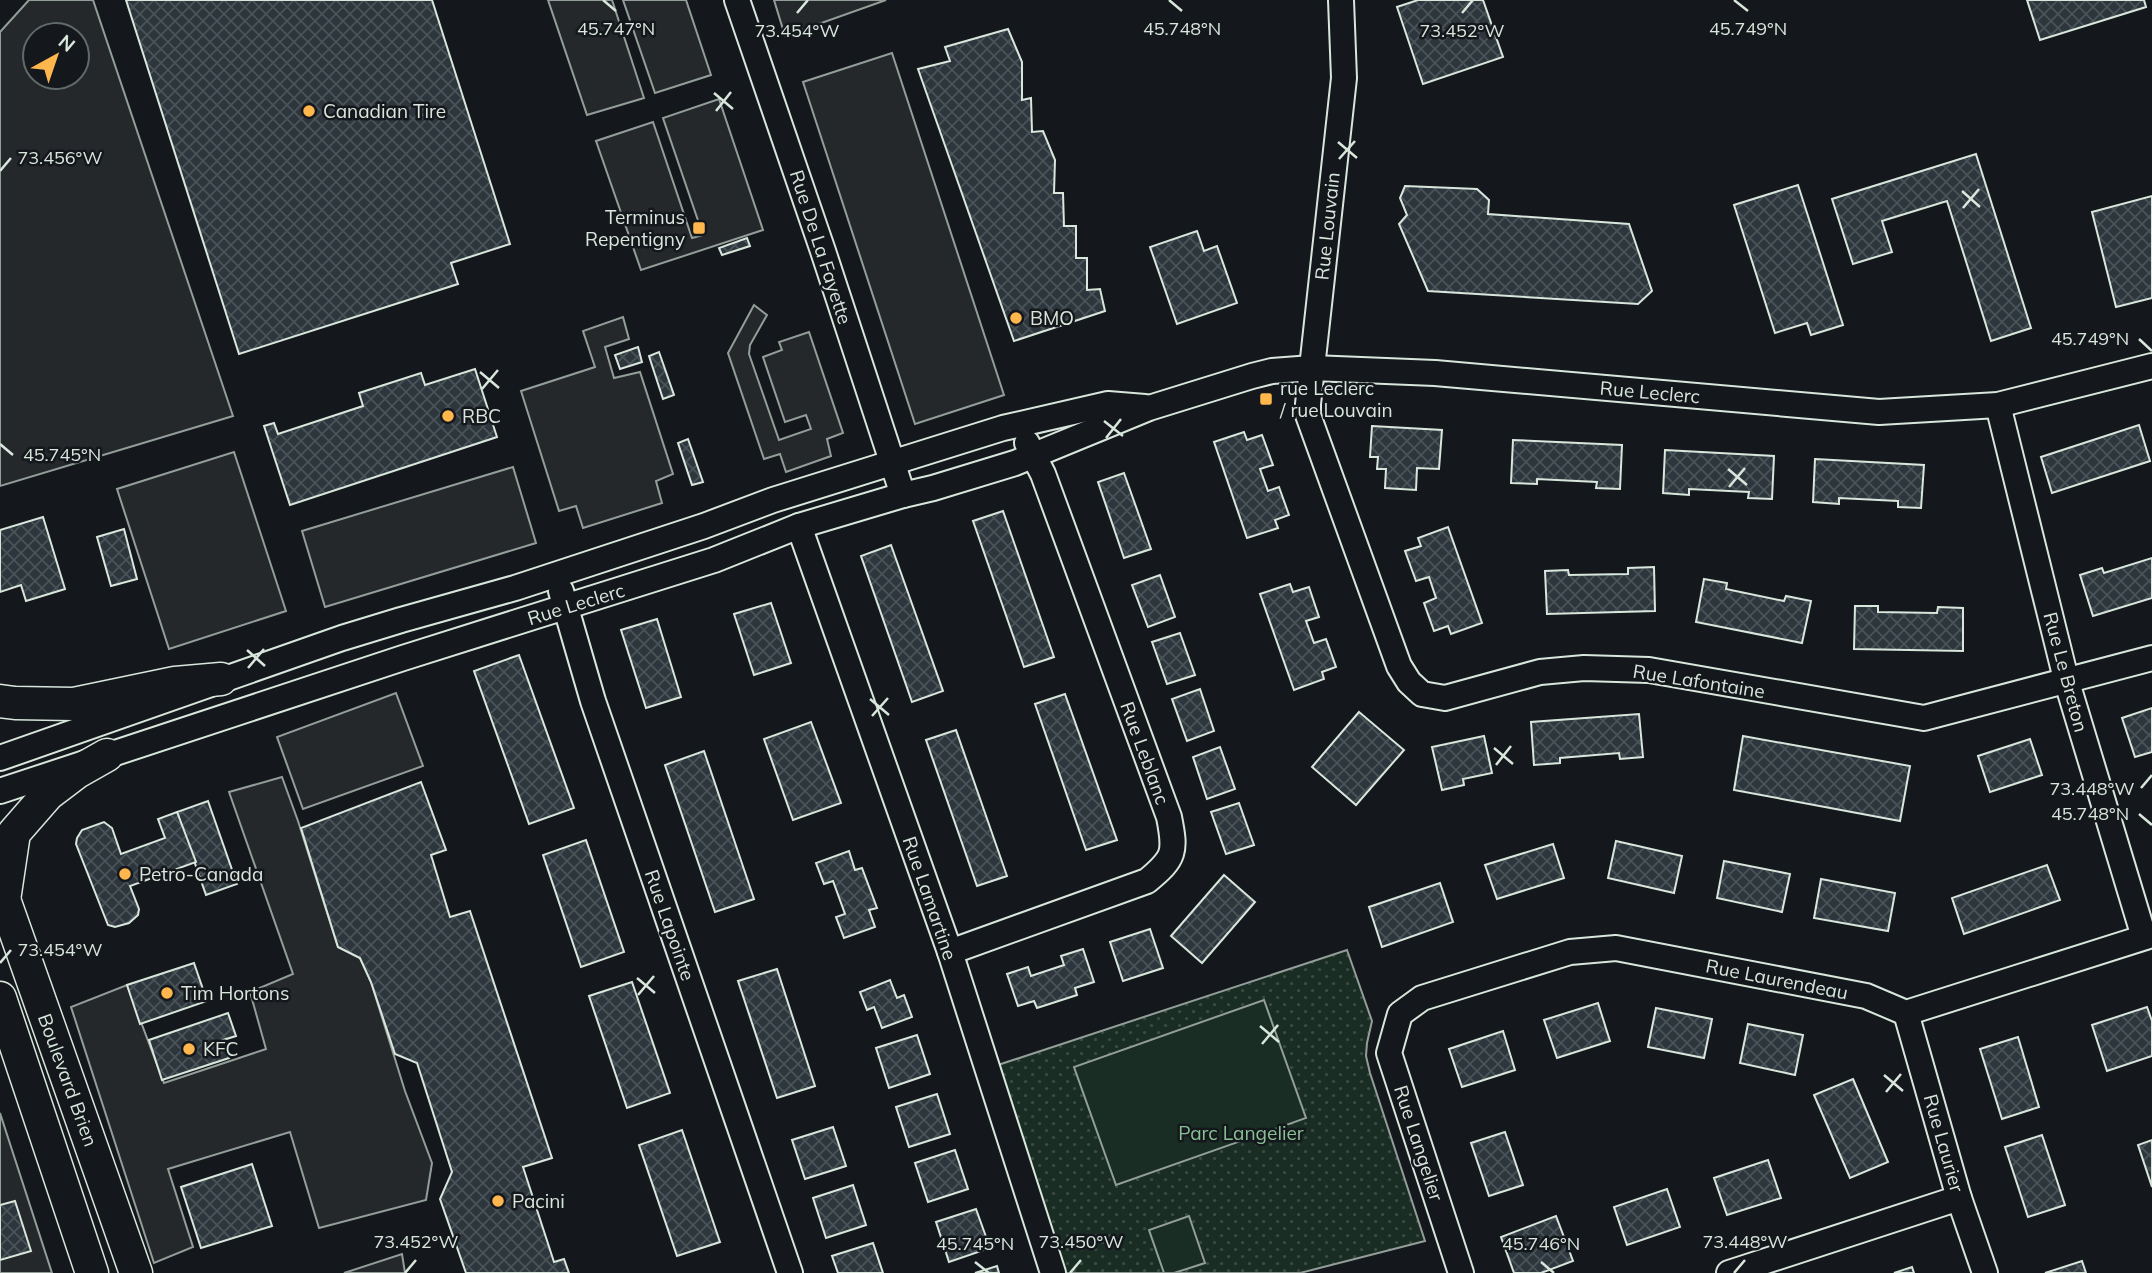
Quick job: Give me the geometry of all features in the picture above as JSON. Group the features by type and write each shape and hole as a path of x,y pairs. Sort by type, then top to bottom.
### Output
{"main road":[{"path":"0,701 15,704 74,704 175,683 221,679"},
{"path":"2,894 14,832 48,794 107,755"},
{"name":"Boulevard Brien","path":"2,894 136,1273"},
{"path":"0,998 92,1273"}],"street":[{"name":"Rue De La Fayette","path":"737,0 903,495"},
{"name":"Rue Louvain","path":"1312,368 1344,78 1341,0"},
{"name":"Rue Leclerc","path":"0,791 403,658 714,560 799,526 933,488 1033,455 1149,408 1272,371 1312,368 1436,373 1879,412 1997,405 2152,366"},
{"name":"Rue Lafontaine","path":"1312,368 1308,404 1312,428 1399,666 1409,682 1422,694 1444,698 1540,672 1584,668 1649,670 1924,718 2152,658"},
{"name":"Rue Leclerc","path":"0,758 221,679 401,620 515,589 892,462 1017,425 1108,404 1149,408"},
{"name":"Rue Le Breton","path":"1997,405 2066,679 2148,936"},
{"name":"Rue Leblanc","path":"950,952 1147,881 1167,864 1174,842 1164,804 1043,474 1017,425"},
{"name":"Rue Lamartine","path":"799,526 950,952 1053,1273"},
{"name":"Rue Lapointe","path":"556,574 593,701 790,1273"},
{"path":"1906,1013 2148,936"},
{"name":"Rue Laurendeau","path":"1400,1014 1422,998 1570,952 1616,948 1866,996 1906,1013"},
{"name":"Rue Laurier","path":"1906,1013 1959,1198 1985,1273"},
{"name":"Rue Langelier","path":"1400,1014 1389,1053 1461,1273"},
{"path":"1729,1273 1959,1198"}],"green space":[{"name":"Parc Langelier","path":"1347,950 1372,1021 1366,1056 1370,1073 1425,1241 1300,1273 1065,1273 995,1066"},
{"path":"1264,1000 1306,1118 1116,1185 1074,1067"},
{"path":"1189,1216 1205,1263 1174,1273 1164,1273 1149,1230"}],"shaded area":[{"path":"29,0 93,0 233,416 0,486 0,32"},
{"path":"548,0 612,0 644,98 587,115"},
{"path":"623,0 686,0 711,75 655,93"},
{"path":"774,0 886,0 785,36"},
{"path":"892,53 1004,395 915,424 803,82"},
{"path":"719,99 763,230 641,270 596,141 653,122 692,238 703,235 663,118"},
{"path":"754,305 767,315 750,345 749,354 779,440 811,429 806,415 785,422 763,357 782,350 779,342 809,332 843,433 827,439 831,456 786,472 780,454 764,459 728,353"},
{"path":"623,317 629,339 605,347 614,378 640,372 673,474 656,481 662,503 583,528 576,506 559,511 521,391 595,367 583,331"},
{"path":"234,452 286,611 169,649 117,489"},
{"path":"513,467 536,543 325,607 302,531"},
{"path":"396,693 423,766 303,809 277,737"},
{"path":"282,777 338,947 360,958 371,982 405,1091 432,1163 426,1200 319,1228 290,1132 168,1169 193,1247 154,1263 71,1007 127,985 164,1083 266,1049 250,992 293,974 229,792"},
{"path":"0,1113 52,1273 0,1273"},
{"path":"402,1254 405,1273 344,1273"}],"building":[{"path":"126,0 432,0 510,244 451,263 458,284 239,354"},
{"path":"1418,0 1483,0 1503,57 1423,84 1397,7"},
{"path":"2027,0 2144,0 2146,7 2040,40"},
{"path":"1008,29 1022,62 1022,100 1031,98 1032,132 1043,131 1055,160 1054,193 1063,193 1064,226 1076,226 1076,258 1087,258 1087,290 1100,289 1105,311 1014,341 918,69 950,61 945,47"},
{"path":"1976,154 2031,328 1991,341 1947,201 1882,221 1892,252 1853,264 1832,199"},
{"path":"1798,185 1843,325 1811,335 1807,323 1775,333 1734,205"},
{"path":"1405,186 1477,189 1489,200 1488,214 1629,224 1652,291 1638,304 1428,291 1399,224 1407,215 1400,198"},
{"path":"2152,196 2152,298 2116,307 2092,212"},
{"path":"1197,231 1204,251 1217,246 1237,303 1177,324 1150,247"},
{"path":"747,238 750,246 722,255 719,248"},
{"path":"638,347 642,362 620,369 615,355"},
{"path":"659,352 674,395 663,399 649,356"},
{"path":"475,369 497,437 290,505 264,426 274,423 278,434 363,406 359,393 421,373 425,385"},
{"path":"2139,425 2150,461 2052,493 2041,457"},
{"path":"1372,426 1442,430 1439,469 1417,468 1416,490 1385,488 1386,469 1377,469 1378,457 1370,457"},
{"path":"1244,432 1247,440 1262,435 1273,465 1260,469 1268,491 1279,487 1289,515 1275,520 1278,528 1247,538 1214,442"},
{"path":"688,439 703,482 692,485 678,443"},
{"path":"1513,440 1622,445 1620,489 1596,488 1597,482 1537,479 1537,484 1511,483"},
{"path":"1665,450 1774,456 1772,499 1748,498 1749,492 1689,489 1689,495 1663,493"},
{"path":"1815,459 1924,465 1921,508 1898,507 1898,501 1839,498 1839,504 1813,502"},
{"path":"1124,473 1151,549 1124,558 1098,482"},
{"path":"1003,511 1054,657 1024,667 973,521"},
{"path":"43,517 65,589 26,601 21,585 0,592 0,530"},
{"path":"1448,527 1482,623 1451,634 1448,626 1434,631 1424,603 1436,598 1429,577 1416,581 1405,551 1421,546 1418,538"},
{"path":"124,529 137,579 111,586 97,537"},
{"path":"891,545 943,691 912,702 861,556"},
{"path":"2152,558 2152,598 2093,616 2080,575 2102,568 2104,573"},
{"path":"1654,567 1655,611 1547,614 1545,571 1568,570 1569,575 1628,574 1628,568"},
{"path":"1160,575 1175,617 1148,627 1132,585"},
{"path":"1704,579 1727,583 1726,589 1784,601 1786,596 1811,601 1802,643 1696,622"},
{"path":"1290,584 1293,592 1309,587 1319,617 1306,621 1314,643 1326,639 1336,667 1322,672 1324,679 1294,690 1260,594"},
{"path":"771,603 791,663 754,675 734,614"},
{"path":"1855,606 1878,606 1878,612 1937,613 1938,607 1963,608 1963,651 1854,649"},
{"path":"657,619 681,697 646,708 621,630"},
{"path":"1180,633 1195,675 1167,684 1152,642"},
{"path":"519,655 574,808 529,824 474,671"},
{"path":"1200,689 1214,731 1187,741 1172,699"},
{"path":"1065,694 1117,840 1086,850 1035,704"},
{"path":"2152,708 2152,752 2135,757 2122,718"},
{"path":"1359,712 1404,750 1356,805 1312,767"},
{"path":"1639,714 1643,757 1620,759 1619,753 1560,758 1560,763 1534,765 1531,722"},
{"path":"811,722 841,803 793,820 764,739"},
{"path":"956,730 1007,876 977,886 926,740"},
{"path":"1484,736 1492,773 1463,779 1464,785 1442,790 1432,747"},
{"path":"1743,736 1910,766 1900,821 1734,790"},
{"path":"2030,739 2042,775 1990,792 1978,756"},
{"path":"1220,747 1235,789 1207,799 1193,757"},
{"path":"704,751 754,899 715,912 665,765"},
{"path":"421,782 446,850 431,855 450,917 470,911 552,1158 523,1167 554,1262 564,1259 569,1273 466,1273 440,1199 452,1172 417,1063 395,1054 371,982 360,958 338,947 301,828"},
{"path":"208,801 237,884 206,895 177,812"},
{"path":"1239,803 1254,845 1226,854 1211,812"},
{"name":"Petro-Canada","path":"177,812 196,862 130,886 139,909 138,915 129,923 115,927 108,925 76,844 77,838 82,830 104,822 112,828 121,854 165,838 158,819"},
{"path":"586,840 624,952 581,967 543,855"},
{"path":"1616,841 1682,856 1674,893 1608,878"},
{"path":"1553,844 1564,878 1497,899 1485,865"},
{"path":"849,851 855,870 862,868 877,908 869,910 875,927 844,938 836,917 845,914 833,881 824,884 816,863"},
{"path":"1724,861 1790,874 1782,912 1717,898"},
{"path":"2047,865 2060,900 1964,934 1952,898"},
{"path":"1224,875 1255,902 1202,963 1171,936"},
{"path":"1821,879 1895,893 1888,931 1814,918"},
{"path":"1440,883 1453,922 1382,947 1369,907"},
{"path":"1150,929 1163,968 1123,981 1110,942"},
{"path":"1083,949 1094,982 1075,988 1077,995 1037,1008 1034,1001 1018,1006 1007,974 1028,967 1031,976 1064,965 1061,956"},
{"name":"Tim Hortons","path":"194,963 207,1001 140,1024 127,985"},
{"path":"777,969 815,1086 777,1098 738,981"},
{"path":"890,980 897,998 904,995 912,1017 882,1028 874,1007 867,1010 860,992"},
{"path":"632,982 670,1093 627,1108 589,996"},
{"path":"1598,1003 1610,1041 1557,1058 1544,1020"},
{"path":"2147,1007 2152,1021 2152,1056 2107,1071 2092,1025"},
{"path":"1656,1008 1712,1019 1704,1058 1648,1047"},
{"name":"KFC","path":"228,1013 236,1036 223,1040 229,1058 162,1080 149,1040"},
{"path":"1748,1024 1803,1035 1795,1075 1740,1063"},
{"path":"1503,1031 1515,1070 1462,1087 1449,1049"},
{"path":"917,1035 930,1074 889,1088 876,1048"},
{"path":"2018,1037 2039,1107 2002,1119 1980,1049"},
{"path":"1853,1079 1888,1162 1850,1178 1814,1095"},
{"path":"937,1094 950,1134 909,1147 896,1107"},
{"path":"833,1127 846,1166 805,1179 792,1140"},
{"path":"682,1130 720,1242 677,1256 639,1145"},
{"path":"1505,1132 1523,1185 1489,1196 1471,1143"},
{"path":"2042,1135 2065,1205 2028,1217 2005,1147"},
{"path":"2152,1140 2152,1187 2138,1145"},
{"path":"955,1150 968,1189 928,1202 915,1163"},
{"path":"1768,1160 1781,1198 1727,1215 1714,1178"},
{"path":"252,1164 272,1226 201,1248 181,1187"},
{"path":"853,1185 866,1225 826,1238 813,1198"},
{"path":"1667,1189 1680,1227 1627,1245 1614,1207"},
{"path":"15,1201 31,1251 0,1260 0,1205"},
{"path":"976,1209 990,1248 949,1262 936,1222"},
{"path":"1556,1216 1573,1261 1541,1273 1514,1273 1501,1237"},
{"path":"873,1243 883,1273 838,1273 832,1256"},
{"path":"2082,1261 2086,1273 2045,1273"},
{"path":"997,1266 999,1273 975,1273"},
{"path":"1912,1267 1914,1273 1894,1273"}],"place":[{"name":"Canadian Tire","path":"309,111"},
{"name":"Terminus Repentigny","path":"699,228"},
{"name":"BMO","path":"1016,318"},
{"name":"rue Leclerc / rue Louvain","path":"1266,399"},
{"name":"RBC","path":"448,416"},
{"name":"Petro-Canada","path":"125,874"},
{"name":"Tim Hortons","path":"167,993"},
{"name":"KFC","path":"189,1049"},
{"name":"Pacini","path":"498,1201"}]}
